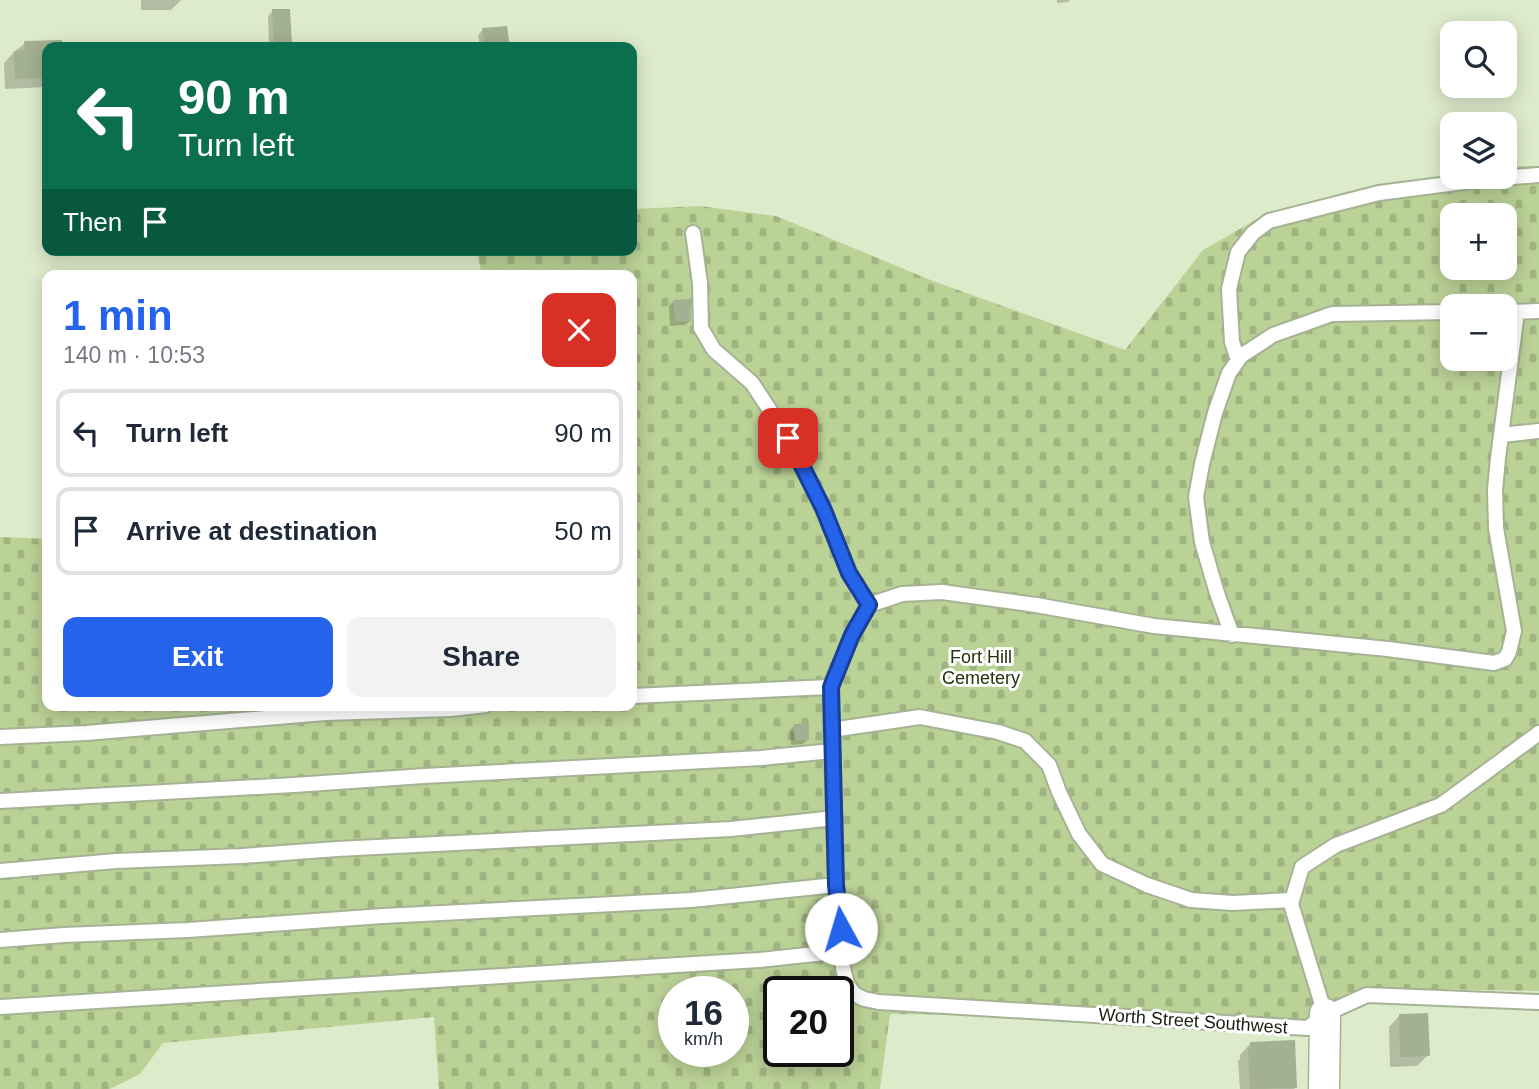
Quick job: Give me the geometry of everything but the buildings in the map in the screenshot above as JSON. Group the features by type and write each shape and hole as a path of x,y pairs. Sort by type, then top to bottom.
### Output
{"street":[{"path":"1324,1089 1325,1014"}],"lane":[{"path":"1238,360 1232,342 1229,289 1238,252 1253,233 1269,221 1380,193 1487,179 1539,176"},
{"path":"693,233 700,283 701,327 714,350 751,383 788,438 823,508 849,573 869,605"},
{"path":"1517,312 1539,310"},
{"path":"1232,635 1202,542 1196,497 1215,413 1229,373 1241,356 1273,335 1332,314 1440,312"},
{"path":"0,1007 759,960 843,951 836,885 831,687 852,635 869,605 902,594 942,592 1036,604 1154,626 1388,649 1494,663 1505,659 1514,631 1496,528 1495,489 1506,371"},
{"path":"1501,435 1539,431"},
{"path":"637,696 831,687"},
{"path":"0,737 86,733 325,713 388,711"},
{"path":"831,730 920,717 998,732 1025,741 1049,765 1079,834 1102,864 1147,886 1191,900 1233,903 1292,900"},
{"path":"1325,1014 1291,904 1302,867 1336,845 1441,805 1539,733"},
{"path":"0,801 761,758 832,751"},
{"path":"0,871 116,861 732,830 835,818"},
{"path":"0,940 691,900 836,885"},
{"name":"Worth Street Southwest","path":"843,951 843,968 847,984 854,995 879,1002 1308,1028 1325,1014 1367,995 1539,1002"}],"green space":[{"name":"Fort Hill Cemetery","path":"1517,166 1539,166 1539,991 1369,988 1307,1020 890,1014 880,1089 439,1089 434,1017 163,1043 140,1074 110,1089 0,1089 0,537 42,539 42,711 637,711 637,270 481,270 477,256 637,256 637,209 700,206 776,216 933,281 1125,350 1203,250 1264,215 1440,181 1440,189 1517,189"}],"route":[{"path":"788,438 823,508 849,573 869,605 852,635 831,687 836,885 841,929"}]}
